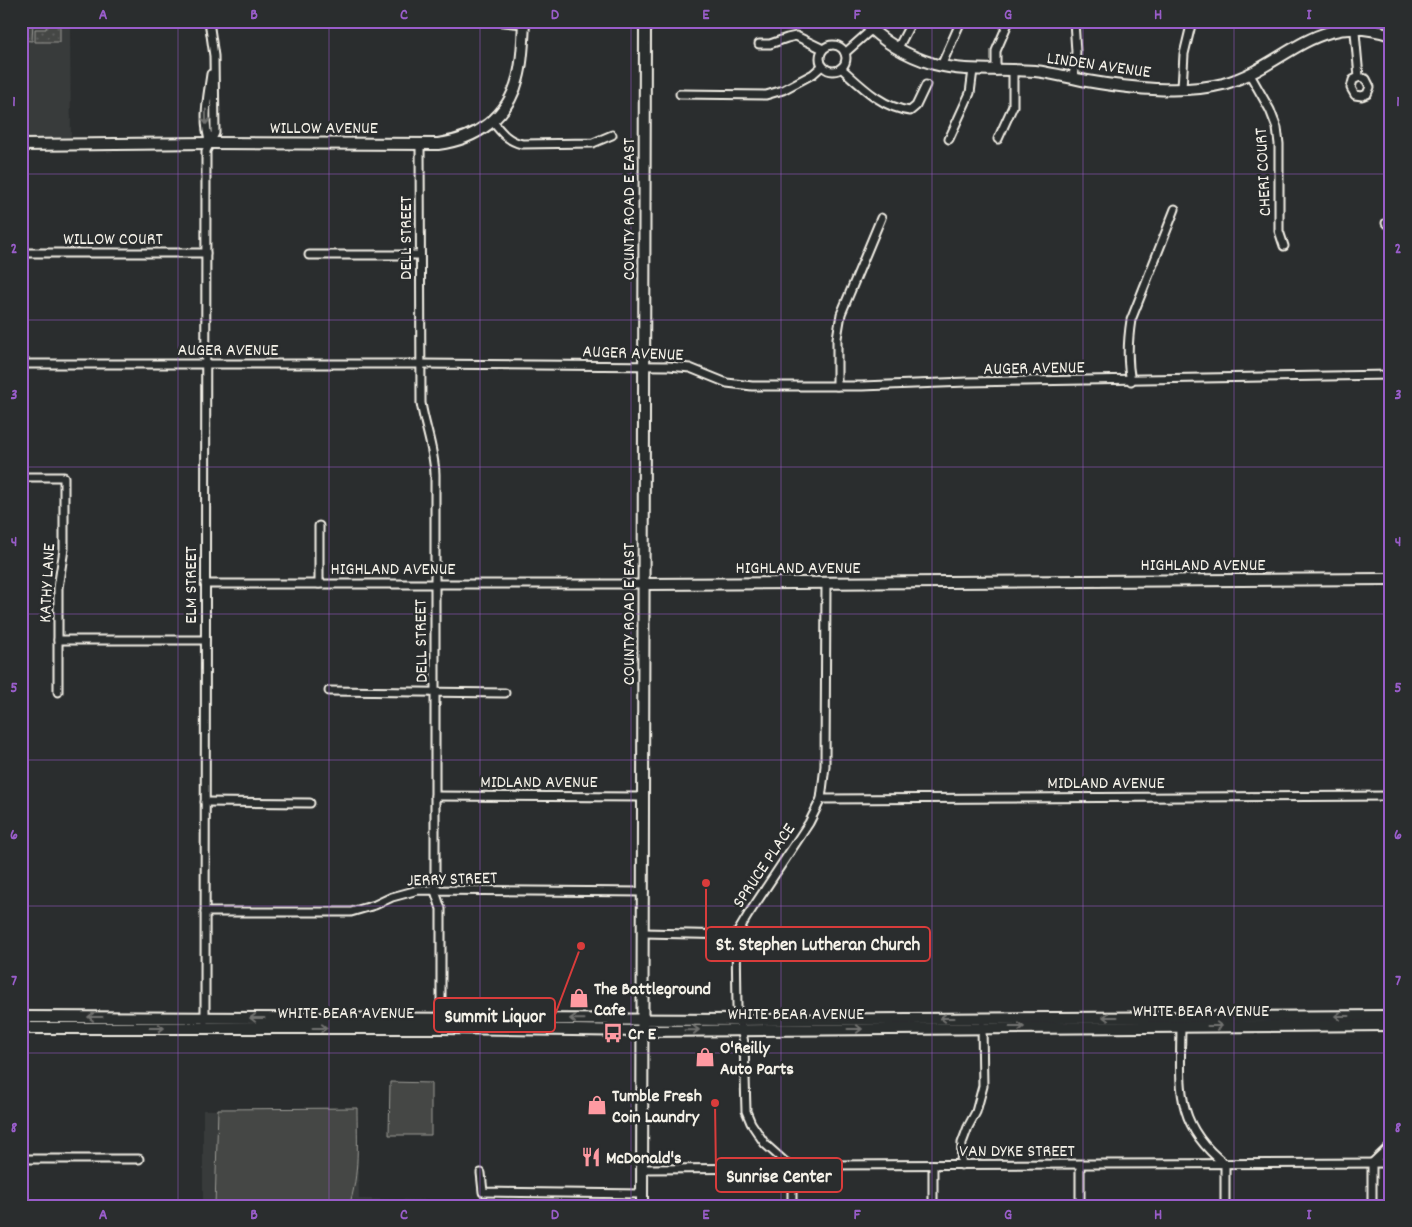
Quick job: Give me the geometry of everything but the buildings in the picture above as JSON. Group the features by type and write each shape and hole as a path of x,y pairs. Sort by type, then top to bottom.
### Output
{"main road":[{"name":"COUNTY ROAD E EAST","path":"642,1206 645,21"},
{"name":"LINDEN AVENUE","path":"863,21 871,30 898,48 941,66 973,70 1053,73 1132,87 1182,88 1208,87 1222,84 1249,73 1316,36 1355,25 1391,35"},
{"path":"493,122 504,109 514,90 520,66 524,23"},
{"name":"WILLOW AVENUE","path":"21,145 210,143 438,144 461,140 493,122"},
{"name":"HIGHLAND AVENUE","path":"644,584 1391,579"},
{"name":"WHITE BEAR AVENUE","path":"1181,1022 1391,1016"},
{"name":"WHITE BEAR AVENUE","path":"21,1017 205,1023 643,1031 740,1025 982,1023 1181,1022 1391,1025"},
{"name":"WHITE BEAR AVENUE","path":"21,1028 441,1019 643,1019 740,1025"}],"street":[{"name":"ELM STREET","path":"205,1023 206,151 210,143 206,133 206,108 214,56 209,21"},
{"path":"493,21 524,23"},
{"path":"898,48 912,21"},
{"path":"941,66 961,21"},
{"path":"996,71 996,51 1009,21"},
{"path":"1073,78 1076,52 1074,21"},
{"path":"1182,88 1184,54 1192,21"},
{"path":"1355,25 1358,77"},
{"path":"845,53 871,30"},
{"path":"759,44 770,44 796,36 823,50"},
{"path":"830,45 840,47 845,53 846,60 841,68 831,71 822,66 820,58 823,50 830,45"},
{"path":"680,94 766,95 783,90 813,74 822,66"},
{"path":"841,68 876,98 904,110 910,111 916,106 926,85"},
{"path":"949,139 970,93 973,70"},
{"path":"998,138 1014,106 1013,70"},
{"name":"CHERI COURT","path":"1249,73 1270,110 1277,128 1279,144 1279,231 1284,246"},
{"path":"493,122 504,136 513,142 522,144 593,143 612,135"},
{"name":"DELL STREET","path":"420,144 421,403 434,461 435,891 441,909 441,1019"},
{"path":"1131,381 1129,371 1129,336 1131,320 1175,209"},
{"path":"837,386 837,327 881,218"},
{"name":"WILLOW COURT","path":"21,254 206,253"},
{"path":"309,255 420,255"},
{"name":"AUGER AVENUE","path":"21,364 644,366 690,368 727,383 752,386 1131,381 1391,375"},
{"name":"KATHY LANE","path":"21,477 64,477 64,549 58,588 58,692"},
{"path":"319,526 319,584"},
{"name":"HIGHLAND AVENUE","path":"205,584 644,584"},
{"name":"SPRUCE PLACE","path":"792,1168 765,1144 751,1123 746,1111 744,1043 740,1025 736,935 809,823 820,799 825,766 826,584"},
{"path":"58,640 205,640"},
{"path":"329,691 505,694"},
{"name":"MIDLAND AVENUE","path":"435,796 644,797"},
{"name":"MIDLAND AVENUE","path":"820,799 1391,796"},
{"path":"205,802 310,803"},
{"name":"JERRY STREET","path":"205,912 351,912 418,890 644,892"},
{"path":"644,933 736,935"},
{"path":"1181,1022 1180,1087 1185,1110 1196,1134 1204,1145 1225,1164 1225,1206"},
{"path":"961,1165 962,1143 976,1112 982,1086 982,1023"},
{"path":"1372,1206 1372,1163 1391,1145"},
{"path":"21,1159 140,1159"},
{"name":"VAN DYKE STREET","path":"643,1169 792,1168 817,1165 1391,1163"},
{"path":"933,1165 933,1206"},
{"path":"1080,1165 1080,1206"},
{"path":"792,1168 792,1206"},
{"path":"481,1173 483,1192 642,1194"}],"shaded area":[{"path":"21,21 70,21 71,140 21,140"},
{"path":"21,21 33,21 32,41 21,40"},
{"path":"47,21 66,21 66,25 60,25 60,42 35,42 35,29 46,29"},
{"path":"390,1082 431,1083 431,1135 389,1135"},
{"path":"357,1108 359,1199 566,1202 566,1206 203,1206 203,1110"},
{"path":"357,1108 356,1170 353,1194 349,1206 215,1206 218,1109"}],"place":[{"name":"St. Stephen Lutheran Church","path":"706,883"},
{"name":"Summit Liquor","path":"581,946"},
{"name":"The Battleground Cafe","path":"579,998"},
{"name":"Cr E","path":"613,1033"},
{"name":"O'Reilly Auto Parts","path":"705,1057"},
{"name":"Sunrise Center","path":"715,1103"},
{"name":"Tumble Fresh Coin Laundry","path":"597,1105"},
{"name":"McDonald's","path":"591,1157"}]}
